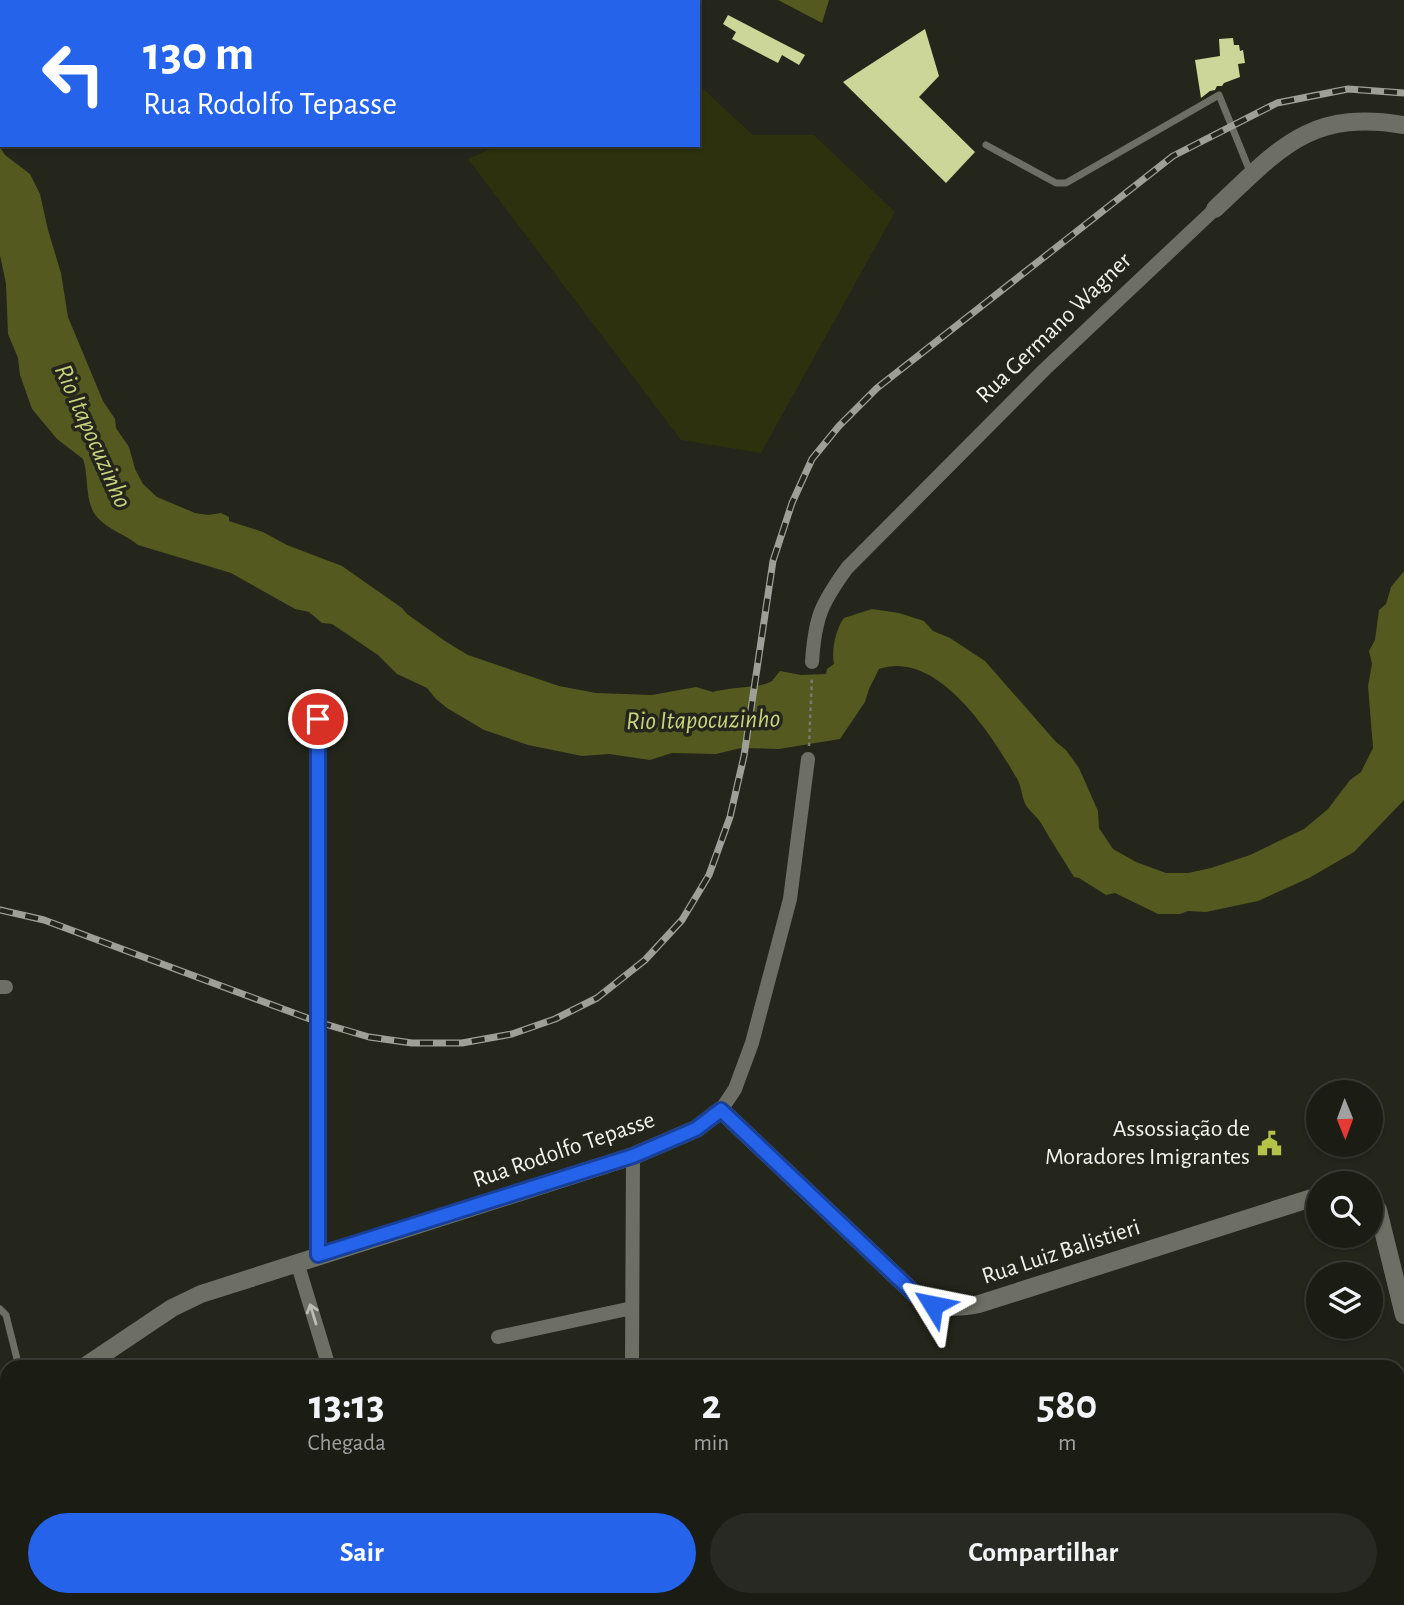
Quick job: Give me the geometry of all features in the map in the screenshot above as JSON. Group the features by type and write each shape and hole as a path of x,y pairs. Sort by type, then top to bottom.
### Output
{"street":[{"name":"Rua Germano Wagner","path":"812,662 814,633 824,598 847,568 1044,370 1270,156 1294,138 1320,127 1364,121 1404,125"},
{"path":"318,719 318,1255"},
{"name":"Rua Rodolfo Tepasse","path":"95,1360 172,1308 201,1294 633,1156 696,1129 721,1110 735,1089 752,1043 789,899 808,759"},
{"name":"Rua Luiz Balistieri","path":"721,1110 918,1297 933,1305 957,1308 979,1304 1306,1200"},
{"path":"632,1360 633,1156"},
{"path":"1383,1230 1404,1315"},
{"path":"297,1262 327,1360"},
{"path":"498,1338 632,1308"}],"lane":[{"path":"986,145 1056,183 1066,183 1219,95 1251,174"},
{"path":"0,1309 6,1315 17,1360"}],"path":[{"path":"808,759 812,662"}],"shaded area":[{"path":"700,86 753,135 814,135 895,212 761,453 681,440 468,159 495,147 700,147"}],"water":[{"path":"778,0 829,0 822,23"},
{"name":"Rio Itapocuzinho","path":"0,147 5,155 30,174 40,194 61,273 68,317 103,401 129,447 135,469 143,484 157,497 195,513 221,513 229,517 229,521 263,532 287,545 342,566 468,655 559,686 596,693 652,695 696,687 713,692 767,683 780,671 801,675 826,674 827,669 834,664 835,640 844,618 872,609 899,613 924,621 933,631 950,638 985,661 1066,750 1079,768 1098,811 1099,828 1113,849 1136,862 1166,873 1188,873 1250,855 1304,829 1328,809 1350,780 1361,772 1373,748 1368,686 1372,664 1369,651 1375,640 1379,610 1386,604 1391,587 1404,571 1404,800 1354,852 1309,878 1258,901 1206,912 1158,914 1115,893 1106,895 1074,877 1041,823 1027,807 1018,780 978,720 961,700 942,684 922,672 901,666 879,669 865,702 840,739 779,749 741,748 716,754 672,753 650,760 609,754 582,756 528,745 484,730 447,708 427,688 397,674 378,655 332,624 322,623 309,612 295,609 231,573 138,545 97,517 88,496 83,459 57,439 32,409 20,375 18,358 8,334 6,284 0,255"}],"building":[{"path":"728,15 805,55 799,65 782,55 778,63 732,39 736,32 723,24"},
{"path":"925,29 939,76 919,97 975,152 946,183 843,82"},
{"path":"1233,38 1234,45 1239,45 1240,51 1243,50 1245,63 1238,64 1240,77 1217,86 1201,98 1195,60 1220,56 1219,39"}],"railway":[{"path":"0,910 44,920 318,1022 369,1037 412,1043 462,1043 512,1034 555,1019 597,998 645,960 682,920 709,875 730,817 744,756 773,561 792,503 812,459 839,426 877,388 1173,156 1277,103 1348,89 1404,93"}],"place":[{"name":"Assossiação de Moradores Imigrantes","path":"1270,1143"}],"route":[{"path":"318,719 318,1255 633,1156 696,1129 721,1110 918,1297 933,1305"}]}
